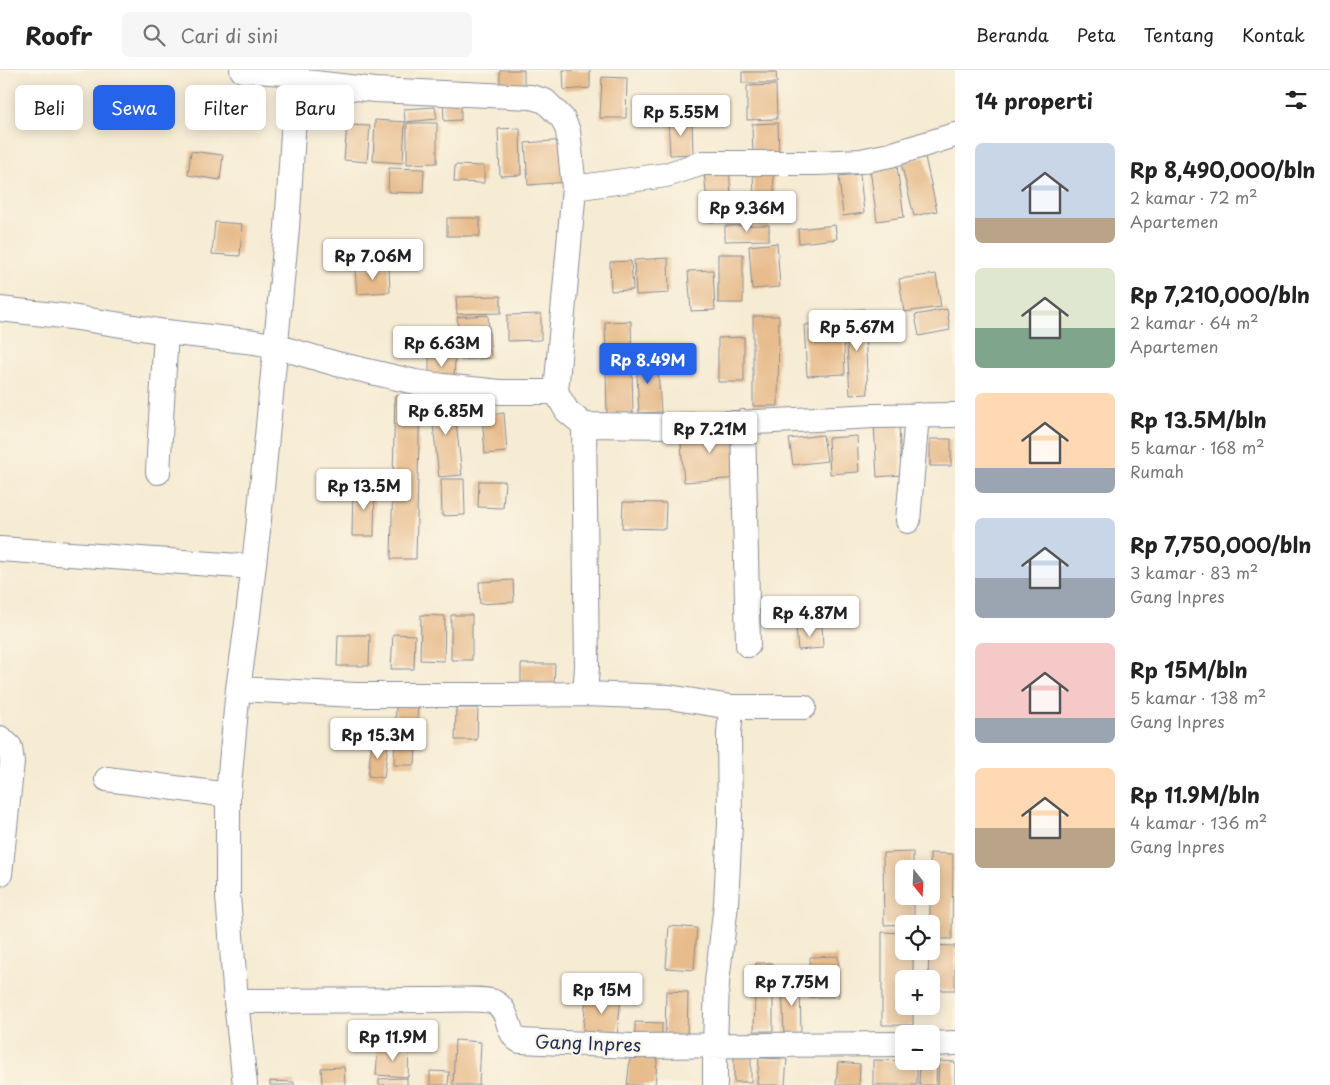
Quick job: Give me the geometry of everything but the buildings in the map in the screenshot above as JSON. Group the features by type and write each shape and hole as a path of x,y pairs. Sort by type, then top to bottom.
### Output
{"street":[{"path":"242,70 297,75 375,90 531,97 545,101 563,120 568,131 574,188 556,392 567,411 584,425 676,426 955,415"},
{"path":"246,1085 236,1001 228,896 228,795 238,689 258,530 287,228 297,75"},
{"path":"574,188 666,175 703,163 861,161 890,155 955,135"},
{"path":"0,309 71,317 166,332 228,338 275,346 337,364 433,385 500,392 556,392"},
{"path":"158,472 166,332"},
{"path":"908,521 917,415"},
{"path":"743,422 748,645"},
{"path":"584,425 587,667 585,694"},
{"path":"0,549 253,567"},
{"path":"238,689 385,696 585,694 669,697 731,707 804,707"},
{"path":"716,1085 717,982 726,904 730,823 728,734 731,707"},
{"path":"0,738 10,747 12,762 0,874"},
{"path":"107,779 228,795"},
{"name":"Gang Inpres","path":"236,1001 470,1000 493,1002 506,1015 513,1035 520,1041 632,1046 895,1044"},
{"path":"940,1044 955,1043"}]}
